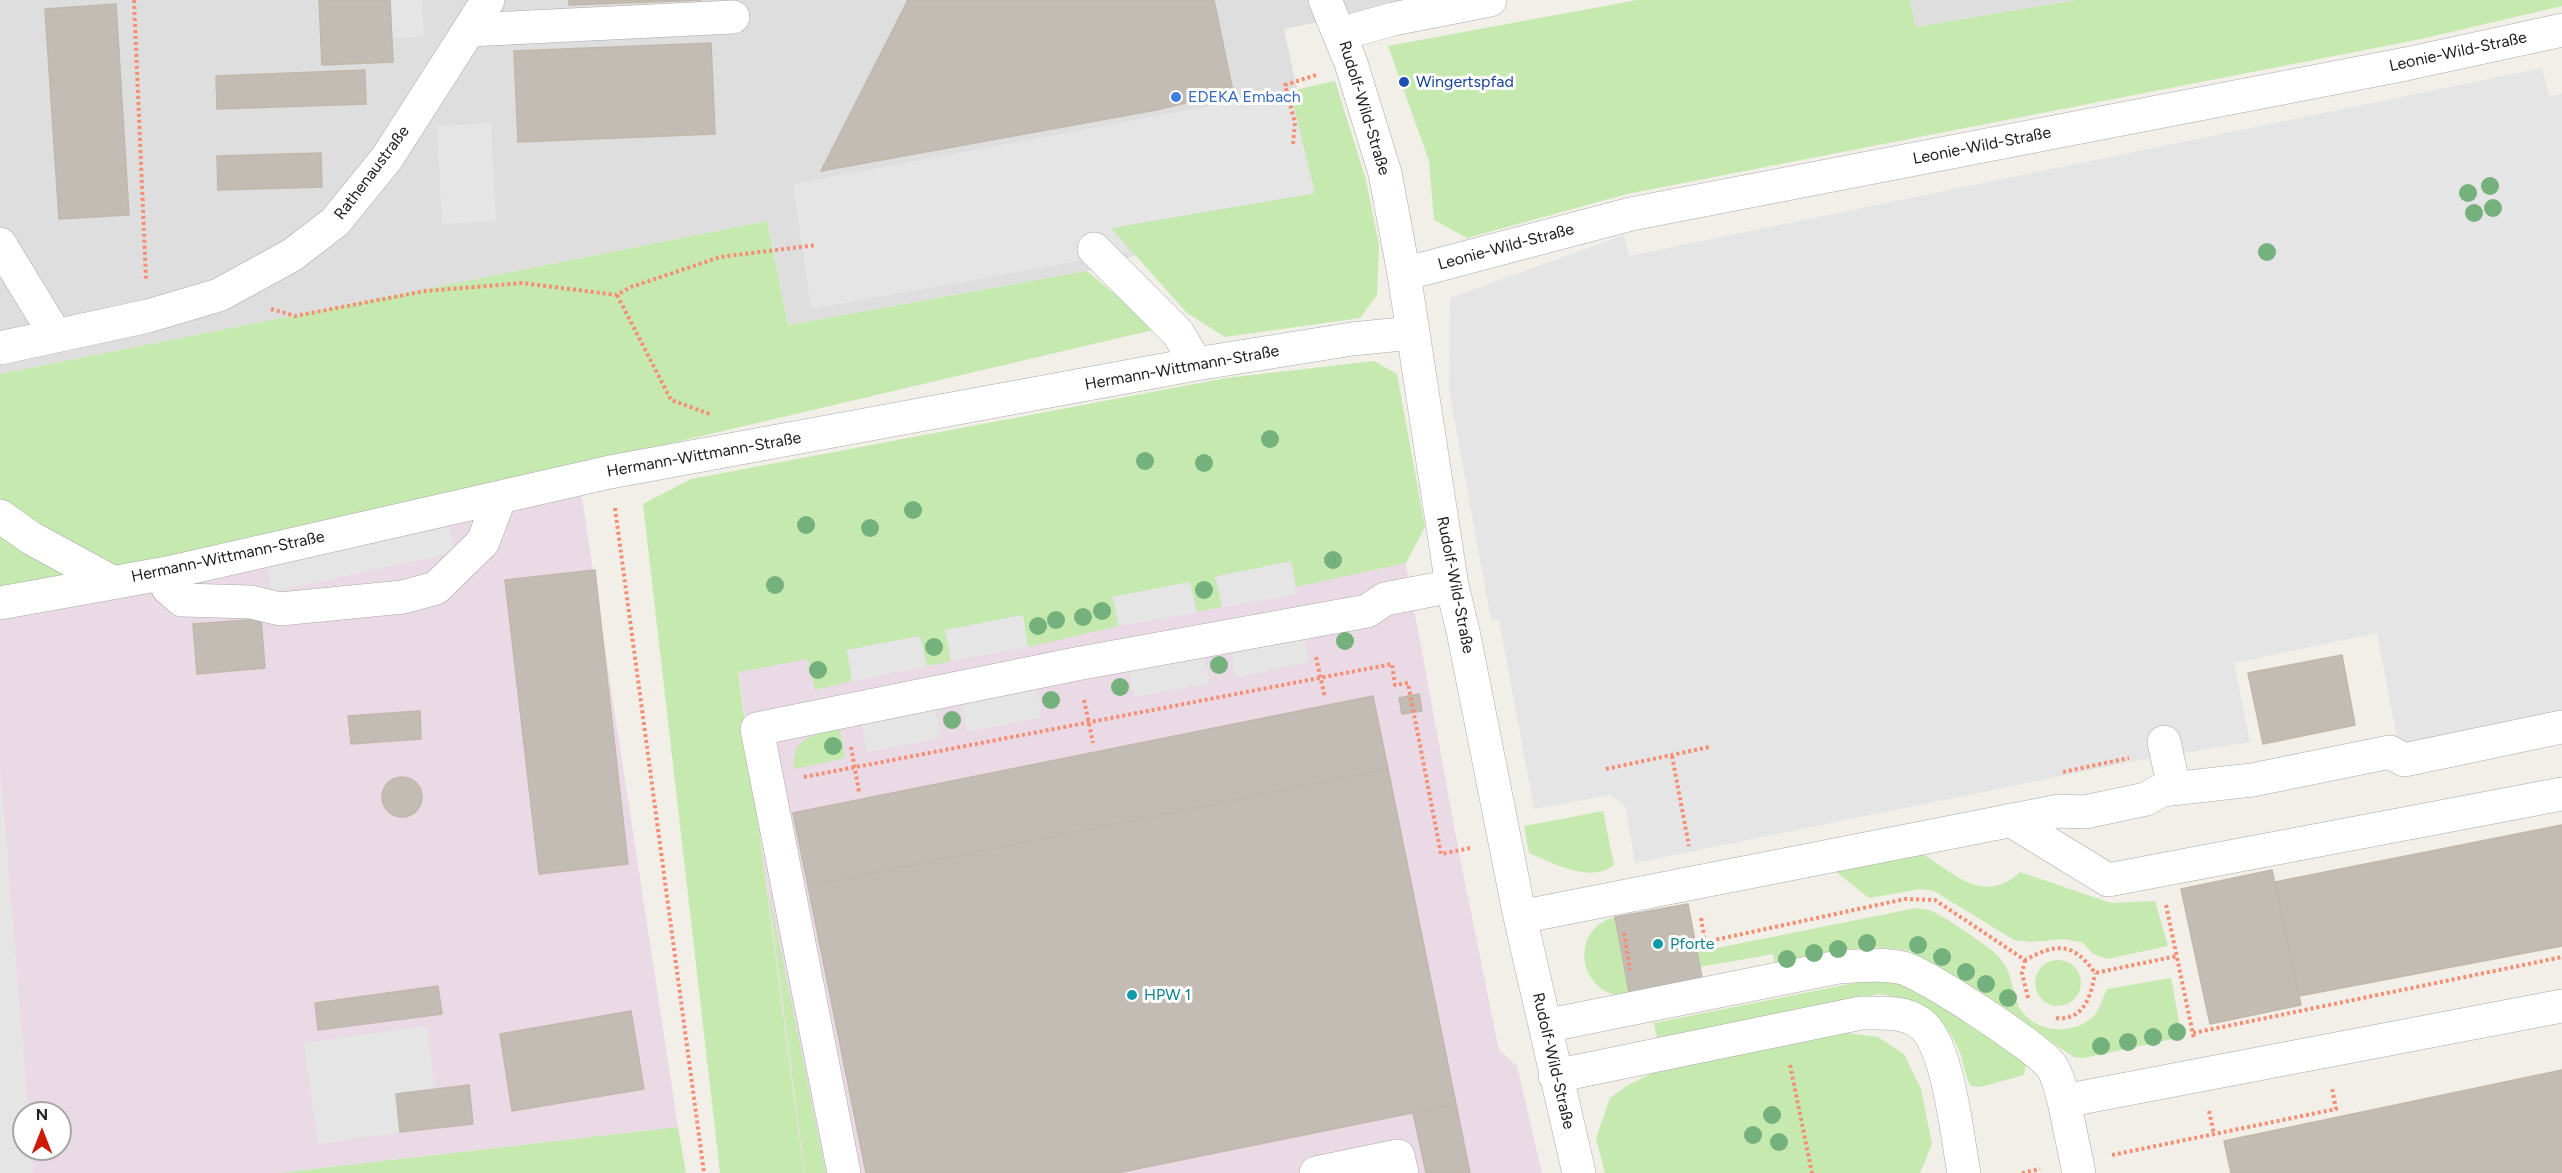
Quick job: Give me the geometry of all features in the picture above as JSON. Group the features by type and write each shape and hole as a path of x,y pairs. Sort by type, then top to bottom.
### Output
{"street":[{"name":"Rathenaustraße","path":"0,348 148,316 219,295 292,255 335,222 387,158 488,0"},
{"name":"Rudolf-Wild-Straße","path":"1325,0 1346,48 1385,173 1404,274 1452,586 1520,917 1579,1173"},
{"path":"1346,48 1393,19 1490,0"},
{"path":"469,30 733,16"},
{"name":"Leonie-Wild-Straße","path":"1404,274 1631,214 2406,64 2562,30"},
{"path":"0,244 56,336"},
{"path":"1094,249 1178,333 1196,364"},
{"name":"Hermann-Wittmann-Straße","path":"0,603 110,581 166,573 610,472 1196,364 1352,339 1412,333"},
{"path":"166,573 168,588 182,600 191,601 251,602 280,609 403,597 436,588 483,542 500,496"},
{"path":"0,516 31,538 110,581"},
{"path":"844,1173 757,729 1076,664 1367,611 1385,599 1452,586"},
{"path":"1312,598 1362,589 1385,599"},
{"path":"1520,917 2059,811 2083,794 2140,782 2168,789 2252,780 2390,752 2404,760 2562,727"},
{"path":"2164,742 2168,789"},
{"path":"2010,820 2108,880 2562,794"},
{"path":"1545,1026 1838,967 1880,965 1904,968 1927,979 2024,1041 2052,1066 2064,1101 2078,1168"},
{"path":"2064,1101 2562,1006"},
{"path":"1555,1076 1862,1013 1895,1013 1920,1023 1934,1039 1948,1082 1956,1165"},
{"path":"1316,1173 1398,1156 1402,1173"}],"path":[{"path":"134,0 148,316"},
{"path":"1293,144 1295,123 1285,85 1346,48"},
{"path":"219,295 295,316 425,291 522,283 617,295 631,287 720,257 816,245"},
{"path":"617,295 671,400 711,414"},
{"path":"610,472 704,1173"},
{"path":"768,784 1392,664 1395,685 1408,683 1441,854 1505,840"},
{"path":"845,711 859,792"},
{"path":"1089,722 1093,743"},
{"path":"1606,769 1709,747"},
{"path":"1672,756 1695,882"},
{"path":"1705,942 1905,899 1935,900 2025,960"},
{"path":"2166,904 2193,1033 2562,957"},
{"path":"2025,960 2053,948 2064,947 2087,961 2095,973 2090,999 2078,1014 2064,1019 2049,1018"},
{"path":"2095,973 2176,956"},
{"path":"2025,960 2022,973 2024,989 2031,1006"},
{"path":"2022,1173 2078,1168 2336,1109"}],"shaded area":[{"path":"0,0 1430,0 1284,29 1320,195 1087,271 788,325 767,221 0,374"},
{"path":"390,0 422,0 424,37 392,38"},
{"path":"1910,0 2076,0 1916,27"},
{"path":"2542,68 2549,96 2562,94 2562,721 2400,754 2377,633 2234,663 2250,742 2125,763 1635,863 1625,805 1610,795 1534,809 1499,620 1491,620 1449,390 1450,298 1624,235 1629,256"},
{"path":"1290,91 1315,193 1111,228 1130,252 811,309 793,184"},
{"path":"491,123 496,221 442,224 437,126"},
{"path":"1373,386 1460,858 1499,1050 1517,1066 1542,1173 804,1173 718,512"},
{"path":"580,485 678,1127 278,1173 33,1173 32,1161 72,1161 72,1101 27,1101 0,771 0,602"},
{"path":"449,527 455,552 272,592 267,566"},
{"path":"1291,561 1297,594 1222,607 1215,577"},
{"path":"1190,582 1197,612 1119,626 1112,597"},
{"path":"1023,615 1028,647 951,661 945,630"},
{"path":"1304,633 1309,662 1236,678 1230,648"},
{"path":"920,636 927,666 852,681 847,650"},
{"path":"1204,655 1210,683 1134,697 1129,670"},
{"path":"1037,689 1042,717 967,732 961,703"},
{"path":"935,709 941,738 867,752 862,724"},
{"path":"0,771 27,1101 12,1101 12,1161 32,1161 33,1173 0,1173"},
{"path":"427,1026 435,1089 396,1094 400,1132 318,1144 304,1043"}],"green space":[{"path":"1637,0 1910,0 1916,27 2076,0 2562,0 2562,6 2421,39 1627,194 1467,238 1434,220 1429,161 1388,46"},
{"path":"1335,81 1366,180 1379,245 1377,295 1360,318 1225,337 1187,313 1111,228 1315,193 1290,91"},
{"path":"767,221 788,325 1087,271 1157,329 0,601 0,374"},
{"path":"1374,361 1397,374 1425,527 1406,563 1296,587 1291,562 1216,576 1222,607 1197,612 1189,582 1113,597 1119,626 1028,647 1022,615 945,631 951,661 927,666 920,636 847,650 852,681 815,690 808,659 739,672 738,670 804,1173 720,1173 643,504 691,479 1226,378"},
{"path":"840,729 845,758 794,769 796,749 801,743 814,735"},
{"path":"1603,811 1614,865 1594,873 1583,872 1560,866 1529,853 1524,826"},
{"path":"1921,853 1957,877 1982,886 1994,886 2007,882 2020,872 2111,903 2155,901 2168,946 2107,959 2093,954 2082,942 2064,939 2032,942 2014,940 1934,891 1921,889 1869,898 1835,871"},
{"path":"768,888 826,1173 805,1173"},
{"path":"1916,908 1929,910 1944,918 1998,956 2008,971 2016,999 2023,1013 2038,1025 2067,1029 2085,1023 2099,1008 2107,989 2171,978 2182,1037 2084,1058 2074,1057 1910,951 1876,947 1775,967 1773,954 1700,967 1697,952"},
{"path":"1615,917 1630,997 1614,994 1599,987 1591,978 1584,957 1585,946 1595,928"},
{"path":"2058,960 2067,961 2075,966 2080,974 2080,992 2075,1000 2067,1005 2058,1006 2049,1005 2041,1000 2036,992 2035,983 2036,974 2041,966 2049,961"},
{"path":"1869,980 1915,985 2026,1063 2024,1075 1980,1087 1971,1086 1955,1042 1939,1020 1918,1005 1893,996 1879,994 1657,1038 1654,1023"},
{"path":"1848,1033 1878,1037 1904,1054 1921,1089 1932,1144 1920,1173 1605,1173 1596,1138 1610,1098 1628,1085 1655,1072"},
{"path":"678,1127 686,1173 278,1173"}],"building":[{"path":"319,0 390,0 393,62 322,65"},
{"path":"569,0 701,0 569,5"},
{"path":"908,0 1214,0 1233,92 1156,110 821,171"},
{"path":"116,4 129,215 59,219 45,9"},
{"path":"711,43 715,134 518,142 514,51"},
{"path":"365,70 366,104 217,109 216,76"},
{"path":"321,153 322,187 218,190 217,156"},
{"path":"595,570 628,864 539,874 505,580"},
{"path":"261,619 265,668 197,674 193,624"},
{"path":"2342,655 2355,725 2263,744 2248,673"},
{"path":"1419,694 1422,711 1402,714 1399,698"},
{"path":"1373,696 1388,769 808,886 793,813"},
{"path":"420,711 421,739 351,744 348,716"},
{"name":"HPW 1","path":"1388,769 1456,1104 1117,1173 866,1173 808,886"},
{"path":"402,777 410,778 416,783 421,789 421,805 416,811 410,816 402,817 394,816 388,811 383,805 382,797 383,789 388,783 394,778"},
{"path":"2562,825 2562,946 2299,996 2275,882"},
{"path":"2272,870 2301,1005 2210,1024 2181,889"},
{"name":"Pforte","path":"1688,904 1703,983 1630,997 1615,917"},
{"path":"438,986 442,1014 318,1030 315,1003"},
{"path":"631,1011 644,1089 512,1111 500,1034"},
{"path":"2562,1070 2562,1173 2231,1173 2224,1141"},
{"path":"469,1085 473,1124 400,1132 396,1094"},
{"path":"1456,1104 1470,1173 1426,1173 1413,1113"}],"place":[{"name":"Wingertspfad","path":"1404,82"},
{"name":"EDEKA Embach","path":"1176,97"},
{"name":"Pforte","path":"1658,944"},
{"name":"HPW 1","path":"1132,995"}]}
